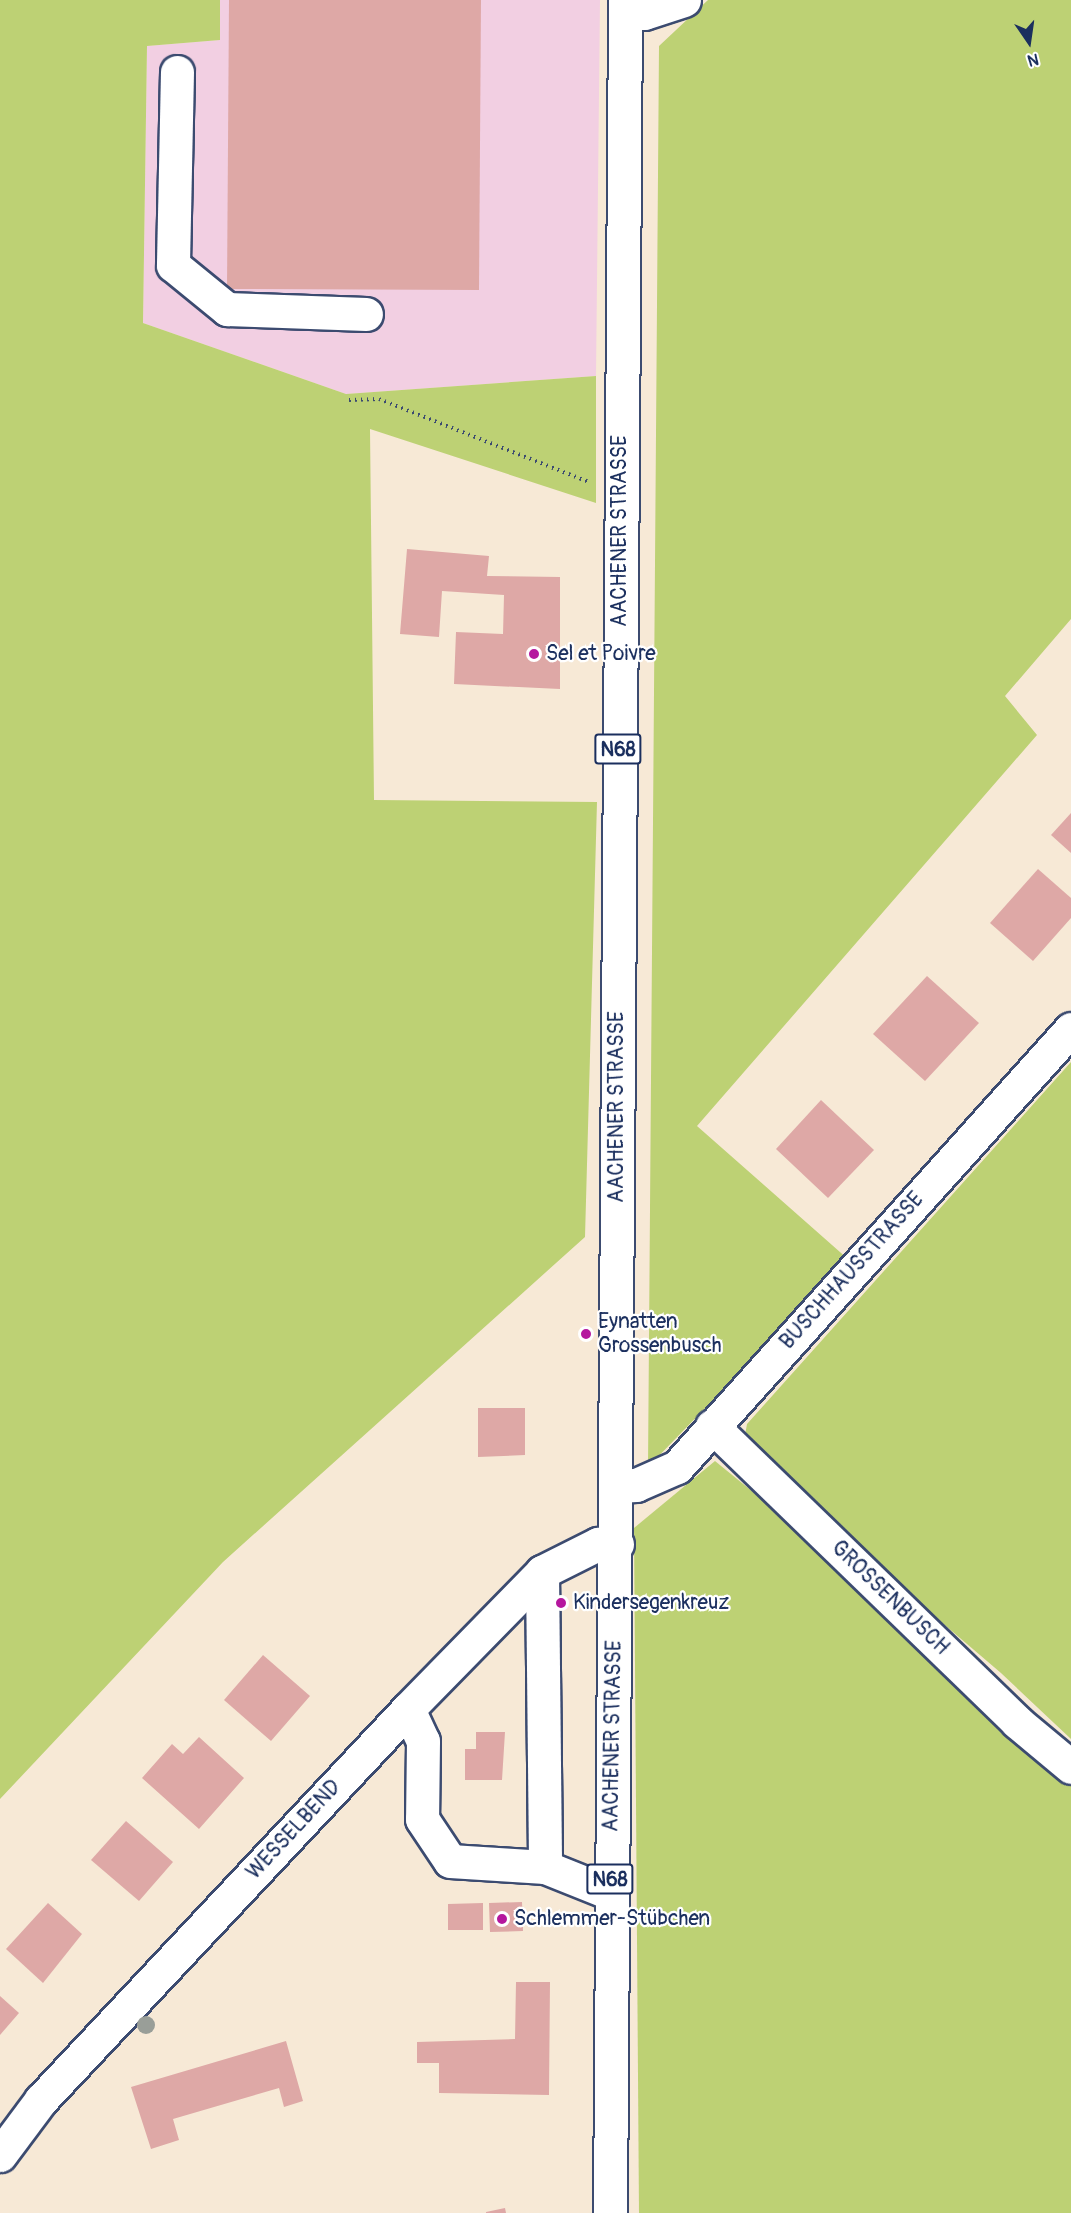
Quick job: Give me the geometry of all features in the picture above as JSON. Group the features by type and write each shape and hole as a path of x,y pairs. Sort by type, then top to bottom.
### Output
{"main road":[{"path":"625,6 644,13 684,0"},
{"name":"AACHENER STRASSE","path":"610,2213 610,1893 617,1544 620,494 625,6"},
{"path":"177,72 173,265 227,309 366,314"},
{"name":"BUSCHHAUSSTRASSE","path":"617,1486 636,1485 677,1467 1071,1029"},
{"name":"GROSSENBUSCH","path":"712,1426 1017,1722 1071,1767"},
{"name":"WESSELBEND","path":"0,2155 41,2100 408,1709 542,1572 598,1545 617,1544"},
{"path":"542,1572 545,1867"},
{"path":"408,1709 423,1741 422,1819 450,1861 545,1867 610,1893"}],"path":[{"path":"349,400 379,399 620,494"}],"shaded area":[{"path":"220,0 600,0 596,376 346,394 143,323 147,46 220,40"}],"green space":[{"path":"0,0 220,0 220,40 147,46 143,323 346,394 596,376 596,503 370,429 374,800 597,802 585,1237 223,1562 0,1799"},
{"path":"708,0 1071,0 1071,619 1005,696 1037,735 697,1126 849,1260 648,1467 659,46"},
{"path":"1071,1062 1071,1739 1001,1673 742,1452 747,1424"},
{"path":"715,1461 1071,1752 1071,2213 639,2213 634,1528"}],"building":[{"path":"229,0 481,0 479,290 227,289"},
{"path":"407,549 489,556 487,576 560,577 560,689 454,684 456,632 503,634 504,595 442,591 439,637 400,634"},
{"path":"1071,813 1071,853 1051,835"},
{"path":"1038,869 1071,898 1071,918 1033,961 990,923"},
{"path":"927,976 979,1023 925,1081 873,1034"},
{"path":"821,1100 874,1150 828,1198 776,1149"},
{"path":"478,1408 525,1408 525,1455 478,1457"},
{"path":"263,1655 310,1696 271,1741 224,1700"},
{"path":"476,1732 505,1732 502,1780 465,1780 465,1749 476,1749"},
{"path":"199,1737 244,1778 199,1829 142,1778 172,1744 183,1754"},
{"path":"126,1821 173,1862 139,1901 91,1860"},
{"path":"522,1902 523,1931 490,1932 489,1903"},
{"path":"48,1903 82,1934 43,1983 6,1949"},
{"path":"483,1903 483,1930 448,1930 448,1904"},
{"path":"516,1982 550,1982 549,2095 439,2093 439,2063 417,2063 417,2042 515,2039"},
{"path":"0,1996 19,2013 0,2035"},
{"path":"286,2041 303,2101 284,2107 279,2088 173,2119 179,2140 151,2149 131,2087"},
{"path":"505,2208 506,2213 486,2213 486,2212"}],"place":[{"name":"Sel et Poivre","path":"534,654"},
{"name":"Eynatten Grossenbusch","path":"586,1334"},
{"name":"Kindersegenkreuz","path":"561,1603"},
{"name":"Schlemmer-Stübchen","path":"502,1919"}]}
